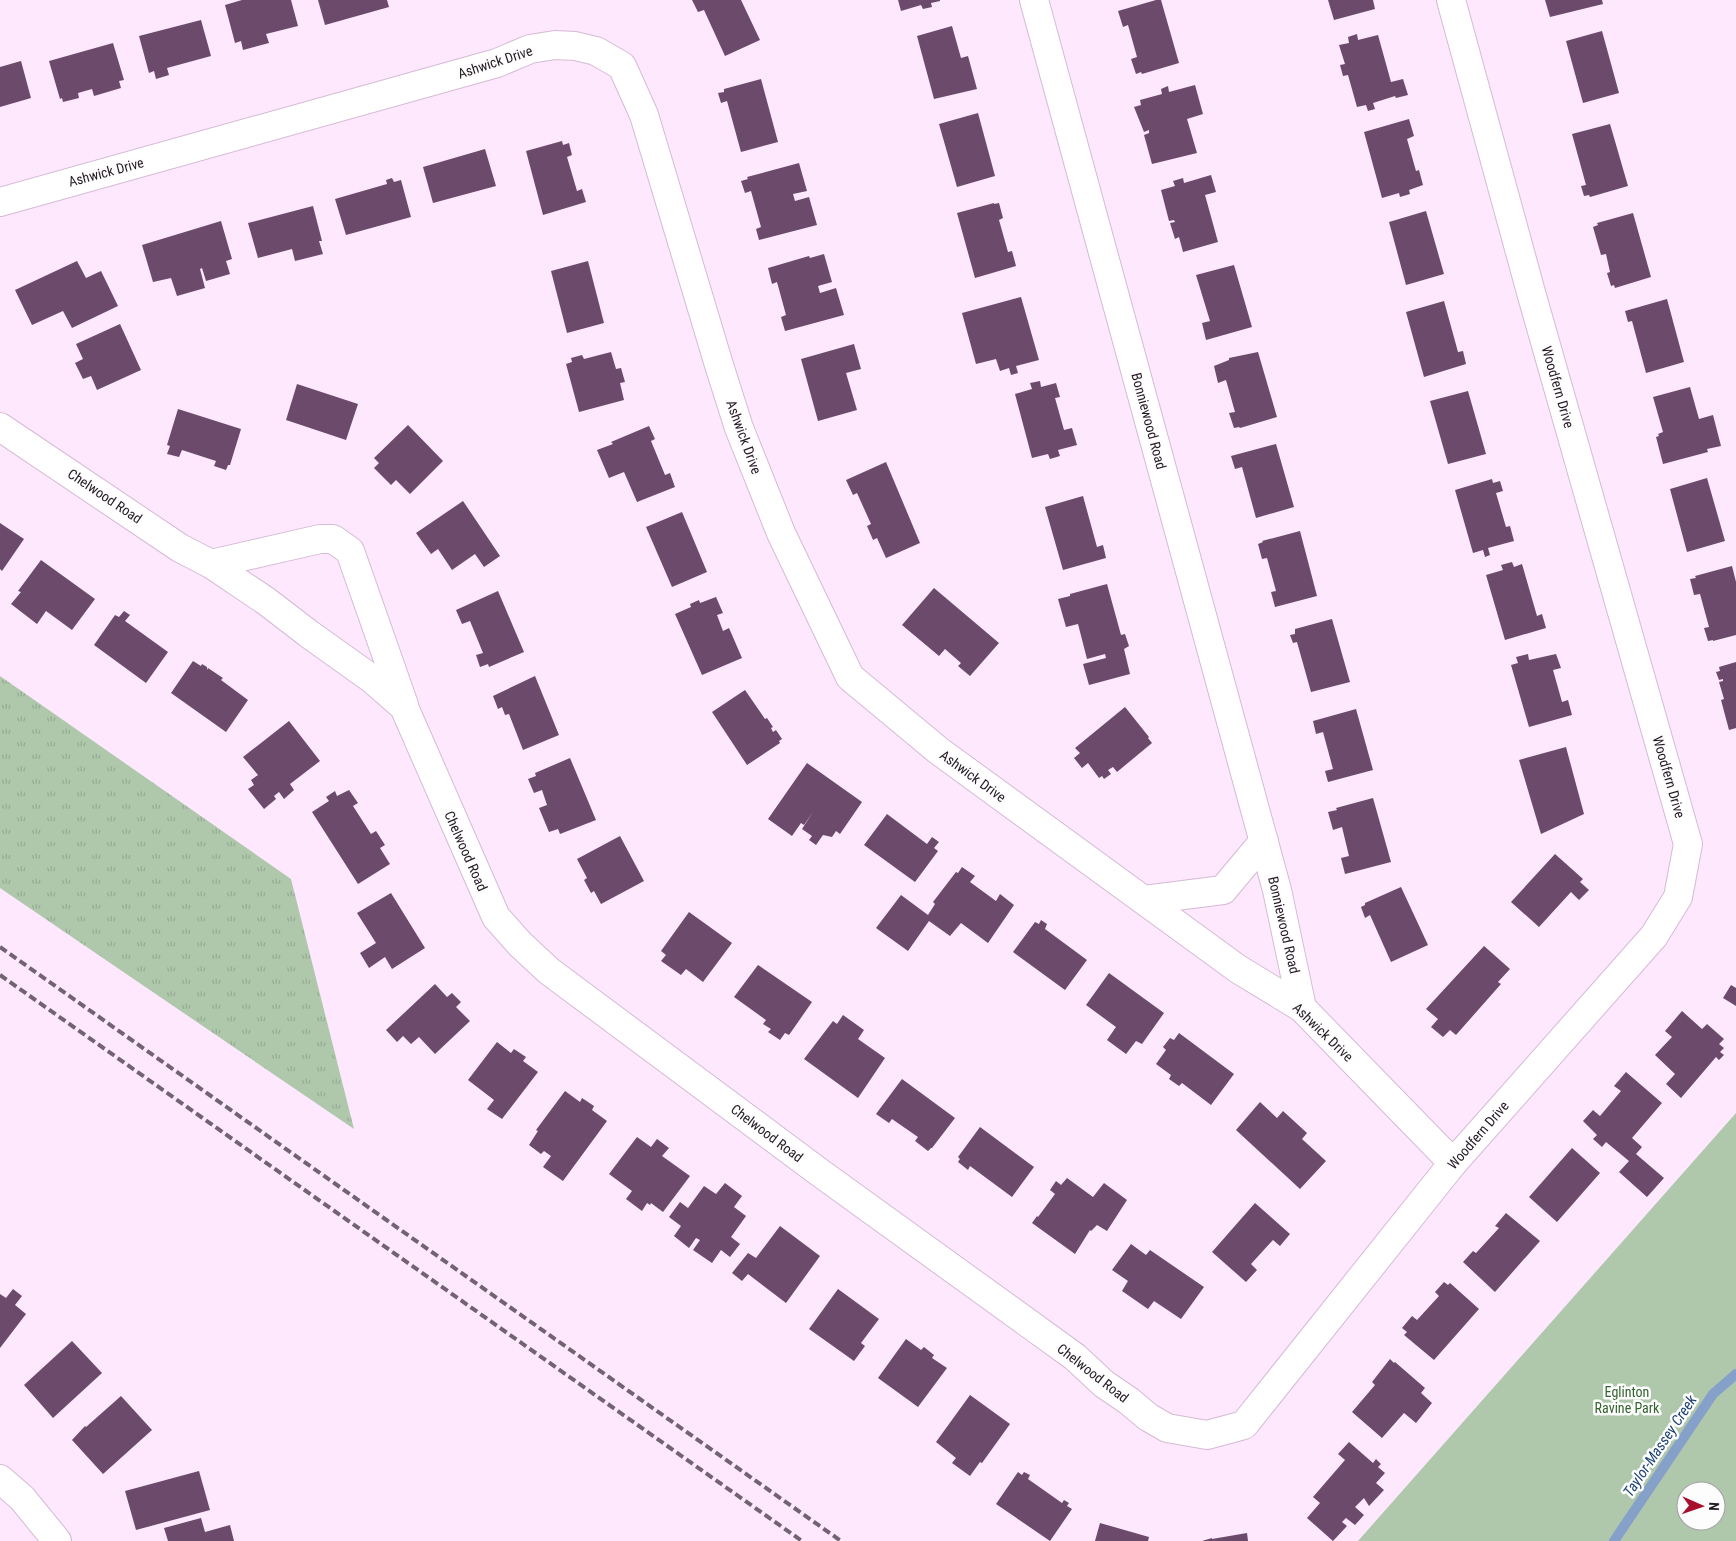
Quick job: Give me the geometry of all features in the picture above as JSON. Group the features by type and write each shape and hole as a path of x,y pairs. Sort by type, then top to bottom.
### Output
{"street":[{"name":"Bonniewood Road","path":"1034,0 1264,841 1277,890 1302,1008"},
{"name":"Woodfern Drive","path":"1244,1424 1453,1163 1654,936 1678,897 1688,844 1532,296 1451,0"},
{"name":"Ashwick Drive","path":"0,202 497,64 530,49 555,45 575,46 596,51 622,66 644,115 739,428 781,533 850,677 938,751 1238,969 1302,1008 1453,1163"},
{"name":"Chelwood Road","path":"0,427 180,548 211,564 266,601 372,679 404,707"},
{"name":"Chelwood Road","path":"211,564 320,539 333,539 350,551 404,707 496,917 520,944 549,971 819,1172 1075,1357 1104,1384 1148,1417 1167,1428 1207,1434 1244,1424"},
{"path":"1144,900 1224,890 1264,841"},
{"path":"0,1479 22,1498 57,1541"}],"green space":[{"path":"0,676 291,879 354,1129 0,888"},
{"name":"Eglinton Ravine Park","path":"1736,1113 1736,1541 1358,1541"}],"building":[{"path":"242,0 291,0 298,26 266,34 269,43 243,50 241,41 235,43 225,5"},
{"path":"318,0 387,0 389,7 325,25"},
{"path":"692,0 741,0 760,40 725,56 704,10 698,12"},
{"path":"898,0 940,1 931,3 932,7 923,9 921,5 901,11"},
{"path":"1161,0 1179,63 1136,74 1131,59 1137,57 1128,25 1123,27 1118,11"},
{"path":"1328,0 1373,0 1375,9 1334,20"},
{"path":"1545,0 1602,0 1603,4 1550,17"},
{"path":"201,20 211,56 167,68 169,75 156,79 154,71 149,73 139,36"},
{"path":"952,26 961,58 968,56 977,89 934,99 917,36"},
{"path":"1602,31 1619,93 1583,103 1566,41"},
{"path":"1357,34 1358,40 1378,35 1391,82 1403,79 1408,95 1396,98 1395,96 1373,103 1375,109 1368,111 1366,105 1357,107 1348,75 1343,76 1340,65 1345,64 1339,45 1349,43 1348,37"},
{"path":"113,43 124,80 119,81 121,88 94,96 92,89 78,93 79,98 63,102 62,98 60,99 49,61"},
{"path":"21,61 31,98 0,107 0,67"},
{"path":"761,79 778,142 741,152 727,101 721,103 718,93 724,92 724,89"},
{"path":"1195,85 1203,114 1187,119 1197,153 1152,164 1144,135 1149,133 1149,130 1144,132 1134,107 1141,105 1140,100 1162,94 1161,89 1168,86 1169,92"},
{"path":"978,113 995,176 957,187 939,124"},
{"path":"1409,119 1414,136 1407,139 1416,171 1419,170 1423,185 1409,190 1410,194 1400,197 1399,193 1382,198 1364,132"},
{"path":"1610,124 1628,186 1590,197 1589,195 1584,196 1581,186 1586,185 1572,134"},
{"path":"562,141 563,145 569,143 572,155 567,157 577,191 582,189 586,202 543,215 526,151"},
{"path":"485,149 496,186 433,203 423,167"},
{"path":"799,163 807,191 793,194 795,201 809,197 817,225 759,240 756,229 761,227 751,191 745,193 741,181 748,179 747,177"},
{"path":"1211,175 1216,192 1205,195 1218,242 1183,252 1179,237 1175,239 1170,223 1175,222 1174,220 1169,221 1161,190 1175,186 1173,181 1183,178 1184,183"},
{"path":"392,178 394,182 401,180 411,217 346,235 335,199 387,184 386,180"},
{"path":"999,203 1003,218 999,220 1008,252 1012,251 1016,266 975,278 957,213"},
{"path":"313,206 322,241 319,241 323,254 295,261 292,249 258,258 248,223"},
{"path":"1426,211 1444,274 1406,285 1389,222"},
{"path":"1633,213 1651,277 1615,288 1614,285 1611,286 1607,273 1610,272 1606,254 1601,255 1593,227 1598,225 1597,223"},
{"path":"221,221 232,259 226,261 230,274 206,281 202,268 200,269 205,288 177,296 171,278 153,282 142,245"},
{"path":"824,254 832,282 818,286 820,293 836,288 844,315 785,331 781,317 786,315 777,282 772,284 768,268 809,256 810,258"},
{"path":"77,261 86,278 101,271 118,306 72,328 63,311 32,325 15,290"},
{"path":"588,261 604,323 567,333 551,271"},
{"path":"1234,265 1252,327 1206,340 1202,323 1210,321 1196,275"},
{"path":"1021,297 1039,360 1016,366 1018,373 1011,375 1009,368 1000,371 996,359 976,364 962,313"},
{"path":"1667,299 1684,362 1646,373 1632,321 1628,322 1625,311"},
{"path":"1444,301 1458,352 1463,351 1466,364 1424,377 1406,312"},
{"path":"120,324 141,370 97,390 91,376 83,379 75,363 83,359 76,344"},
{"path":"854,344 861,369 846,373 857,410 818,421 801,359"},
{"path":"611,352 616,369 621,368 625,382 620,383 624,400 579,412 566,364 572,362 571,358 582,355 584,359"},
{"path":"1258,352 1277,417 1234,428 1229,413 1235,412 1226,380 1218,383 1214,366 1229,360 1229,358"},
{"path":"1040,381 1041,387 1056,383 1060,397 1055,398 1064,430 1072,428 1077,445 1058,450 1060,456 1050,459 1048,454 1032,458 1015,394 1032,389 1030,383"},
{"path":"297,384 358,404 346,440 286,420"},
{"path":"1690,387 1699,419 1713,415 1721,446 1707,449 1708,452 1663,464 1656,437 1663,432 1653,397"},
{"path":"1468,391 1486,454 1448,464 1430,401"},
{"path":"178,409 241,429 230,465 228,465 226,470 214,466 216,461 182,450 179,457 167,454 170,446 167,445"},
{"path":"408,425 443,461 410,494 396,480 391,485 374,468 379,463 374,458"},
{"path":"649,426 655,439 651,441 665,475 670,473 675,487 637,502 624,472 609,478 597,450"},
{"path":"1276,444 1294,507 1256,518 1242,467 1235,469 1231,456"},
{"path":"886,462 920,543 886,558 877,538 873,540 867,526 871,524 857,493 853,495 846,480"},
{"path":"1707,478 1725,541 1687,552 1670,489"},
{"path":"1492,479 1493,483 1500,481 1503,491 1496,493 1506,527 1510,526 1514,541 1488,548 1490,555 1485,557 1483,550 1473,553 1455,490"},
{"path":"1083,496 1097,547 1103,545 1106,558 1063,570 1045,507"},
{"path":"463,501 500,556 484,567 475,554 452,570 438,549 431,554 416,533"},
{"path":"682,512 707,572 672,587 646,527"},
{"path":"0,523 24,539 2,571 0,569"},
{"path":"1300,531 1317,596 1275,607 1271,592 1276,591 1267,558 1262,559 1258,544 1262,541"},
{"path":"41,560 95,599 72,630 46,611 37,624 11,604 21,592 18,591"},
{"path":"1512,562 1514,567 1522,564 1537,616 1542,614 1546,628 1505,640 1486,575 1503,570 1501,565"},
{"path":"1732,566 1736,582 1736,635 1708,641 1704,628 1709,627 1700,594 1694,595 1690,579"},
{"path":"1107,584 1121,635 1125,634 1129,646 1124,649 1130,674 1089,685 1083,664 1106,658 1105,654 1087,659 1078,624 1066,627 1058,599"},
{"path":"934,588 999,643 970,676 958,666 961,663 945,649 939,656 902,625"},
{"path":"498,591 524,652 489,667 488,664 480,667 476,655 483,653 470,621 462,624 456,610"},
{"path":"716,597 723,613 717,615 723,631 729,628 742,658 702,675 675,614 691,607 690,604 699,600 700,603"},
{"path":"124,611 130,615 125,621 168,652 146,683 94,645 115,615 119,617"},
{"path":"1332,619 1350,682 1311,692 1297,642 1293,643 1290,635 1295,634 1295,629"},
{"path":"1528,654 1529,660 1556,654 1561,668 1553,670 1562,702 1568,700 1572,715 1529,727 1511,665 1518,663 1516,657"},
{"path":"193,661 201,666 202,664 207,667 207,670 208,668 223,678 221,680 248,700 226,732 171,693"},
{"path":"1736,662 1736,728 1729,730 1721,700 1724,699 1719,682 1723,681 1723,679 1719,680 1716,672 1720,671 1719,667"},
{"path":"535,676 559,735 523,750 509,714 505,715 502,707 498,709 493,696"},
{"path":"745,690 765,719 767,718 773,727 771,728 773,732 776,730 782,739 779,741 780,743 747,765 712,712"},
{"path":"1125,707 1152,743 1117,772 1113,767 1108,770 1111,774 1104,779 1102,776 1099,778 1088,763 1082,768 1074,758 1080,753 1075,748"},
{"path":"1356,709 1373,770 1328,782 1325,771 1333,769 1323,732 1316,734 1313,721"},
{"path":"289,721 320,761 290,784 294,790 284,799 279,792 274,796 276,799 264,809 248,789 254,785 251,780 258,775 243,757"},
{"path":"1566,747 1584,814 1541,834 1519,760"},
{"path":"570,758 596,820 560,834 558,829 549,832 539,808 547,805 542,790 534,793 528,779 536,776 535,773"},
{"path":"807,763 862,802 840,834 836,831 832,837 823,835 816,845 809,840 812,836 802,829 813,812 804,825 801,823 792,836 768,819"},
{"path":"349,790 358,803 353,806 371,834 376,831 385,845 380,848 390,864 358,884 312,812 329,801 326,797 335,791 337,796"},
{"path":"1373,798 1391,862 1345,874 1341,858 1349,856 1342,827 1333,830 1328,812"},
{"path":"887,814 927,844 932,837 939,842 934,848 938,851 915,882 864,845"},
{"path":"620,836 644,881 601,904 594,891 591,893 584,880 587,878 577,859"},
{"path":"1555,854 1583,879 1580,882 1589,890 1579,900 1571,892 1539,927 1511,902"},
{"path":"962,867 975,876 970,882 996,901 1000,894 1014,905 988,943 961,923 950,936 929,921 908,951 876,928 901,895 928,915 935,904 933,902"},
{"path":"1401,887 1428,945 1391,962 1370,915 1365,918 1361,907 1365,903"},
{"path":"391,893 425,948 392,969 385,957 369,968 360,953 376,943 357,913"},
{"path":"689,912 732,943 703,982 686,969 681,975 661,961 666,955 661,951"},
{"path":"1041,920 1047,924 1045,929 1087,960 1065,990 1013,952 1035,922 1039,924"},
{"path":"1484,946 1510,969 1498,982 1501,984 1456,1035 1450,1030 1443,1037 1431,1027 1438,1019 1426,1009"},
{"path":"758,965 812,1002 789,1035 785,1033 780,1040 768,1032 771,1029 763,1024 766,1020 734,997"},
{"path":"1109,973 1164,1013 1142,1044 1136,1041 1126,1054 1107,1040 1116,1027 1086,1005"},
{"path":"435,984 447,997 452,993 461,1002 456,1007 470,1021 435,1054 419,1037 411,1044 403,1036 397,1042 386,1030"},
{"path":"1731,985 1736,988 1736,1006 1723,998"},
{"path":"1682,1011 1702,1029 1707,1024 1724,1039 1719,1044 1724,1048 1720,1052 1724,1055 1719,1060 1716,1057 1681,1098 1666,1084 1675,1074 1655,1055 1672,1037 1665,1031"},
{"path":"843,1015 864,1030 858,1039 885,1058 858,1098 804,1059 833,1021 837,1024"},
{"path":"1179,1033 1234,1074 1211,1105 1182,1083 1179,1086 1169,1079 1171,1075 1156,1064 1166,1050 1163,1047 1170,1038 1174,1040"},
{"path":"497,1042 511,1053 514,1049 526,1057 523,1061 538,1072 502,1119 487,1109 494,1100 468,1080"},
{"path":"1626,1072 1662,1103 1632,1138 1642,1147 1636,1154 1664,1178 1647,1197 1619,1172 1629,1161 1606,1142 1602,1147 1593,1139 1597,1135 1583,1121 1593,1110 1600,1116 1621,1091 1614,1086"},
{"path":"902,1079 955,1118 928,1151 915,1141 918,1137 892,1119 889,1123 876,1114"},
{"path":"565,1091 580,1102 582,1098 594,1106 592,1110 607,1121 563,1181 543,1167 551,1156 544,1151 541,1154 529,1145 538,1131 536,1130"},
{"path":"1260,1102 1277,1118 1283,1111 1307,1133 1302,1139 1326,1161 1300,1189 1236,1130"},
{"path":"980,1127 1034,1167 1012,1197 970,1166 968,1170 958,1162 960,1159 958,1157"},
{"path":"637,1137 651,1147 657,1139 669,1148 662,1156 690,1176 663,1212 651,1203 650,1205 647,1203 642,1211 626,1199 632,1191 609,1174"},
{"path":"1572,1148 1600,1173 1557,1222 1529,1197"},
{"path":"1067,1178 1093,1197 1104,1183 1127,1200 1107,1231 1097,1225 1090,1230 1075,1254 1032,1223 1055,1194 1050,1190 1056,1181 1061,1185"},
{"path":"725,1183 742,1196 734,1207 746,1216 731,1237 740,1244 730,1257 721,1250 712,1263 693,1250 700,1240 696,1238 689,1248 674,1236 681,1226 669,1217 680,1202 688,1208 704,1186 716,1194"},
{"path":"1255,1203 1290,1234 1280,1246 1273,1240 1251,1264 1257,1270 1246,1282 1212,1252"},
{"path":"1506,1213 1540,1241 1495,1292 1463,1262 1473,1251 1476,1253 1499,1228 1495,1226"},
{"path":"780,1226 820,1256 786,1303 748,1274 742,1281 732,1273 748,1253 756,1258"},
{"path":"1131,1244 1146,1255 1150,1250 1204,1287 1181,1319 1154,1301 1148,1309 1122,1291 1128,1281 1112,1270"},
{"path":"1444,1282 1448,1285 1450,1283 1479,1309 1434,1360 1404,1335 1407,1332 1402,1328 1412,1316 1417,1320 1439,1296 1435,1292"},
{"path":"13,1289 22,1296 15,1305 26,1314 0,1348 0,1294 6,1298"},
{"path":"838,1289 879,1319 861,1343 865,1346 854,1361 809,1329"},
{"path":"906,1339 921,1350 924,1347 934,1355 932,1358 947,1368 918,1407 878,1378"},
{"path":"72,1341 102,1373 53,1418 24,1385"},
{"path":"1390,1359 1425,1388 1421,1393 1432,1403 1416,1423 1404,1413 1382,1438 1352,1412 1375,1385 1372,1382"},
{"path":"970,1395 1010,1424 982,1463 980,1462 970,1476 952,1463 956,1458 936,1442"},
{"path":"121,1396 152,1430 103,1474 72,1440 85,1426"},
{"path":"1349,1442 1373,1463 1376,1459 1381,1464 1378,1467 1385,1473 1376,1483 1384,1490 1369,1506 1364,1498 1355,1507 1364,1515 1355,1525 1346,1518 1342,1522 1347,1526 1333,1541 1307,1518 1320,1503 1313,1497 1345,1460 1338,1454"},
{"path":"199,1471 210,1510 136,1530 125,1491"},
{"path":"1018,1472 1022,1475 1024,1472 1030,1475 1028,1479 1062,1503 1064,1500 1069,1503 1067,1506 1072,1509 1050,1541 996,1504"},
{"path":"201,1518 205,1532 230,1525 234,1541 168,1541 164,1528"},
{"path":"1100,1523 1149,1537 1148,1541 1095,1541"},
{"path":"1247,1533 1248,1541 1202,1541 1212,1538"}],"waterway":[{"name":"Taylor-Massey Creek","path":"1614,1541 1713,1394 1736,1374"}],"railway":[{"path":"0,947 841,1541"},
{"path":"0,975 802,1541"}]}
